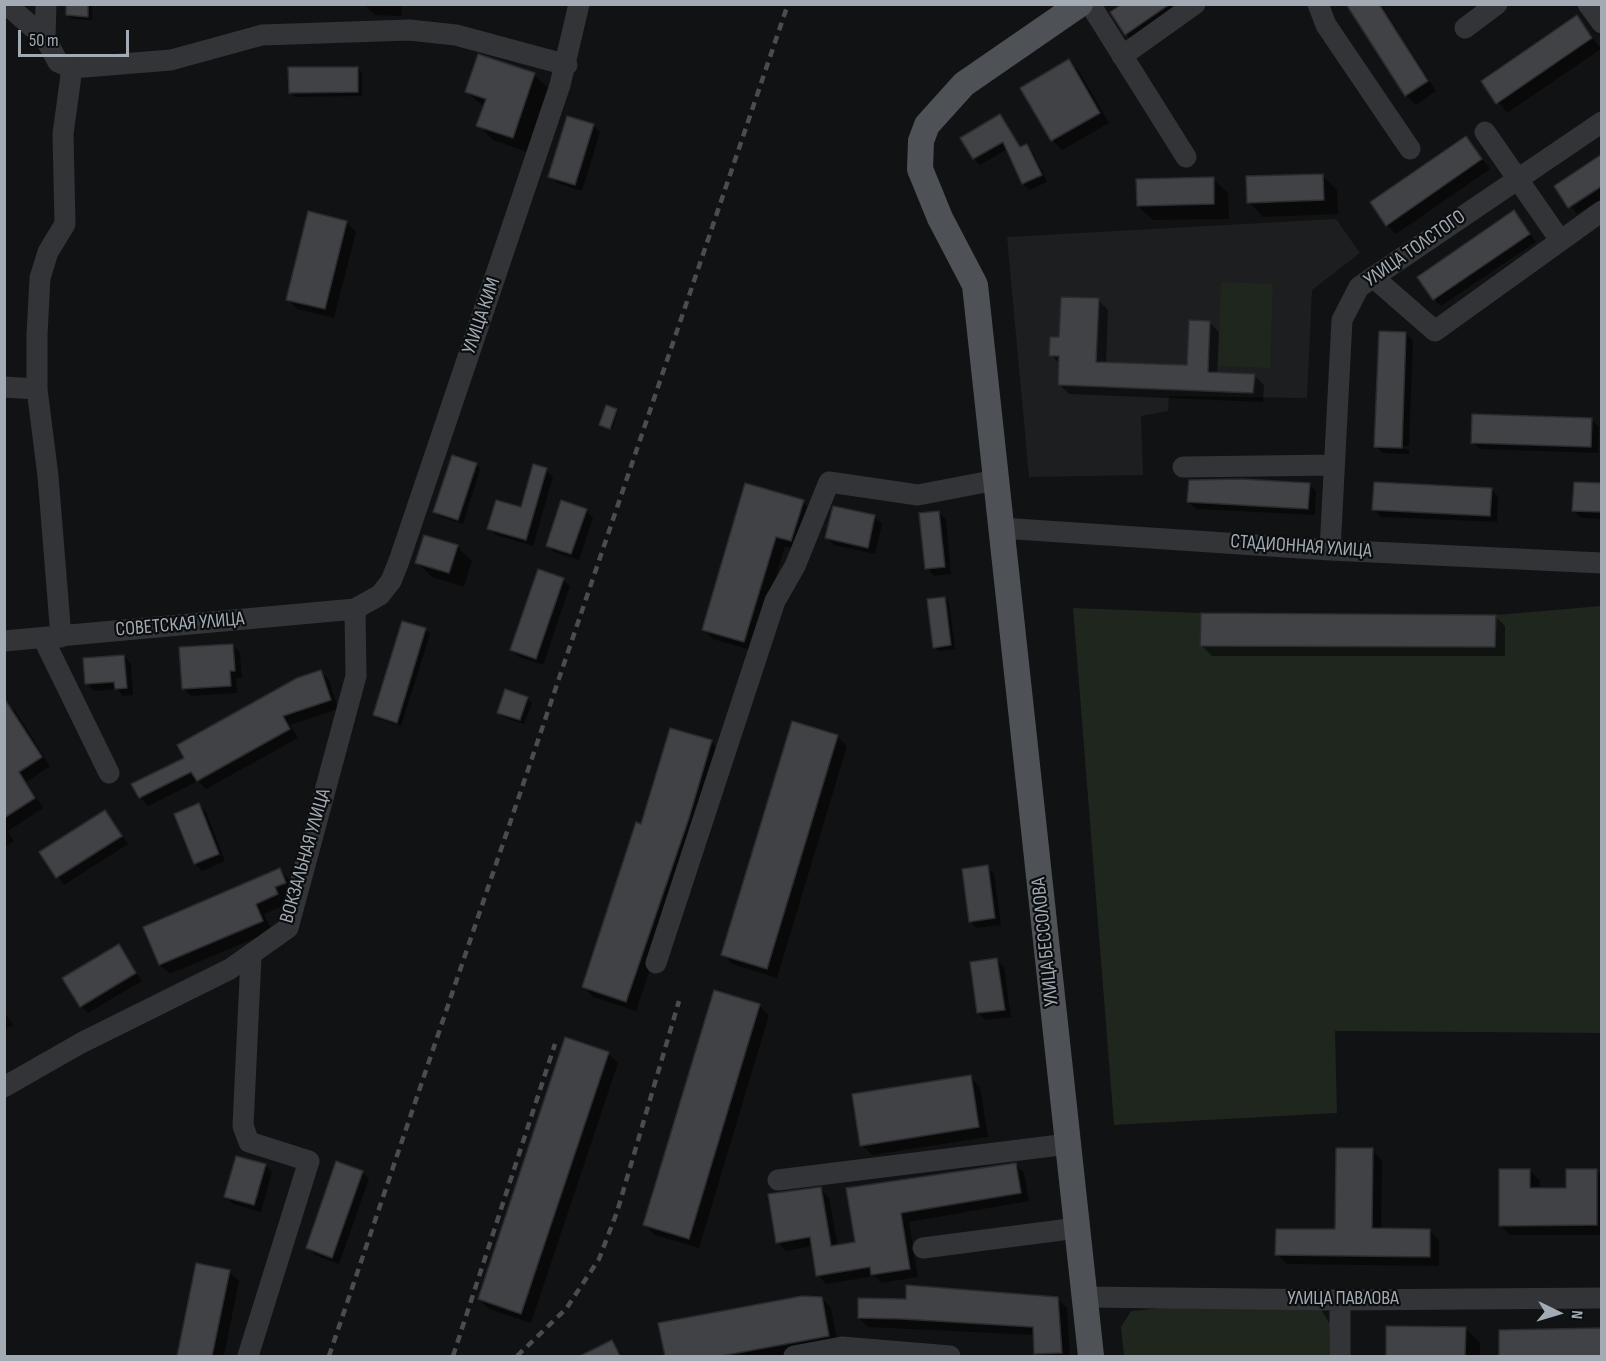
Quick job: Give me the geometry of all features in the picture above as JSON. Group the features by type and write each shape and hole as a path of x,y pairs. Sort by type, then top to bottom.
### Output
{"main road":[{"name":"УЛИЦА БЕССОЛОВА","path":"1080,4 964,84 927,125 921,141 920,169 940,218 975,285 1091,1356"}],"street":[{"path":"6,4 45,38 58,62 72,68 171,60 262,35 409,30 456,35 567,65"},
{"path":"45,38 46,4"},
{"name":"УЛИЦА КИМ","path":"355,609 380,595 395,571 567,65 579,4"},
{"path":"1090,4 1186,157"},
{"path":"1122,56 1195,4"},
{"path":"1318,4 1326,25 1410,149"},
{"path":"1466,28 1497,4"},
{"path":"1588,4 1602,23"},
{"path":"72,68 63,134 65,224 48,252 40,278 37,389 48,476 52,638 109,772"},
{"name":"УЛИЦА ТОЛСТОГО","path":"1330,550 1342,320 1359,287 1602,122"},
{"path":"1485,132 1560,240"},
{"path":"1373,277 1435,330 1602,211"},
{"path":"1581,225 1602,231"},
{"path":"4,387 37,389"},
{"path":"1183,467 1334,465"},
{"path":"656,963 775,601 795,566 829,482 918,495 996,480"},
{"name":"СТАДИОННАЯ УЛИЦА","path":"1001,528 1330,550 1602,563"},
{"name":"СОВЕТСКАЯ УЛИЦА","path":"4,641 355,609"},
{"name":"ВОКЗАЛЬНАЯ УЛИЦА","path":"4,1087 81,1043 251,957 288,928 356,676 355,609"},
{"path":"248,1356 309,1161 249,1142 243,1126 251,957"},
{"path":"778,1180 1068,1144"},
{"path":"923,1248 1077,1228"},
{"name":"УЛИЦА ПАВЛОВА","path":"1084,1297 1340,1300 1602,1298"},
{"path":"1340,1300 1340,1356"},
{"path":"794,1356 842,1347 950,1356"}],"shaded area":[{"path":"1336,219 1360,253 1312,290 1307,398 1169,396 1168,411 1141,416 1143,475 1029,477 1007,237"},
{"path":"1221,282 1273,284 1270,368 1218,366"},
{"path":"1601,606 1601,1033 1335,1031 1337,1113 1114,1125 1073,608 1201,613 1496,615"},
{"path":"1171,1307 1320,1308 1330,1324 1329,1356 1124,1356 1121,1327 1131,1311"}],"building":[{"path":"66,4 88,4 88,17 66,15"},
{"path":"1122,4 1170,4 1125,35 1110,12"},
{"path":"1346,4 1379,4 1428,81 1405,96"},
{"path":"1577,15 1592,38 1496,104 1481,81"},
{"path":"478,54 535,73 513,138 476,126 486,99 465,92"},
{"path":"1069,59 1100,113 1051,141 1020,88"},
{"path":"288,67 358,67 358,92 289,93"},
{"path":"1000,114 1020,147 1027,144 1042,175 1022,184 1003,142 973,159 960,138"},
{"path":"567,116 594,124 575,185 548,177"},
{"path":"1466,136 1482,159 1386,226 1370,202"},
{"path":"1602,154 1602,186 1568,208 1554,186"},
{"path":"1323,174 1324,200 1247,203 1246,176"},
{"path":"1214,177 1214,204 1137,206 1136,179"},
{"path":"1514,210 1530,234 1433,300 1417,277"},
{"path":"308,211 347,221 325,309 286,300"},
{"path":"1061,297 1099,298 1096,362 1187,365 1189,320 1210,321 1208,372 1255,374 1253,393 1058,385 1059,356 1049,356 1050,337 1059,337"},
{"path":"1379,331 1406,332 1402,448 1374,447"},
{"path":"606,405 617,409 610,429 599,425"},
{"path":"1472,414 1592,418 1591,447 1471,443"},
{"path":"452,455 477,463 458,520 433,512"},
{"path":"533,464 547,468 526,540 487,529 496,500 521,507"},
{"path":"1241,479 1310,483 1308,509 1187,502 1189,480"},
{"path":"1374,482 1492,488 1490,516 1372,510"},
{"path":"1574,482 1602,483 1602,512 1572,511"},
{"path":"745,483 804,500 791,541 776,537 744,642 702,630"},
{"path":"561,500 587,509 571,554 546,546"},
{"path":"833,506 875,515 868,548 825,538"},
{"path":"939,511 945,567 925,569 919,513"},
{"path":"424,535 458,545 449,573 415,563"},
{"path":"538,569 564,578 536,659 510,650"},
{"path":"945,597 951,645 933,648 927,599"},
{"path":"1201,613 1496,615 1495,647 1200,646"},
{"path":"402,621 426,628 397,723 373,715"},
{"path":"233,644 235,671 230,671 231,686 182,689 179,647"},
{"path":"124,655 127,688 115,689 114,682 85,684 83,658"},
{"path":"321,670 331,700 283,716 290,729 197,781 191,772 139,798 131,784 184,758 177,745 297,678"},
{"path":"505,689 528,697 520,720 497,713"},
{"path":"4,698 42,757 19,772 35,798 4,818"},
{"path":"792,721 838,735 767,969 721,955"},
{"path":"670,728 712,740 689,818 626,1002 582,987 636,822 641,824"},
{"path":"199,803 219,854 194,864 174,814"},
{"path":"105,810 122,836 56,878 39,852"},
{"path":"988,865 995,918 969,922 962,869"},
{"path":"280,868 286,883 275,887 278,894 256,904 263,921 159,965 143,927"},
{"path":"119,944 136,973 80,1007 62,978"},
{"path":"997,958 1005,1010 977,1013 970,962"},
{"path":"714,990 760,1004 689,1239 643,1225"},
{"path":"565,1037 609,1052 521,1314 478,1299"},
{"path":"971,1075 979,1127 860,1146 852,1094"},
{"path":"1336,1148 1373,1148 1372,1228 1430,1229 1430,1257 1275,1255 1276,1229 1335,1229"},
{"path":"236,1156 266,1164 254,1205 224,1197"},
{"path":"336,1161 363,1171 332,1258 306,1248"},
{"path":"1016,1163 1021,1193 901,1213 910,1269 871,1275 870,1267 816,1276 810,1237 776,1243 768,1194 821,1187 831,1246 855,1242 846,1188"},
{"path":"1499,1169 1530,1169 1530,1188 1566,1188 1566,1169 1597,1169 1597,1225 1499,1226"},
{"path":"196,1263 230,1270 212,1356 177,1356"},
{"path":"906,1285 1058,1297 1062,1353 1034,1354 1033,1327 858,1318 858,1298 906,1299"},
{"path":"802,1296 822,1297 829,1336 721,1356 665,1356 658,1323"},
{"path":"1386,1326 1466,1327 1465,1356 1386,1356"},
{"path":"1602,1328 1602,1356 1499,1356 1499,1330"},
{"path":"612,1340 620,1356 580,1356"}],"railway":[{"path":"329,1356 788,4"},
{"path":"517,1356 566,1309 599,1259 617,1212 679,1001"},
{"path":"453,1356 555,1044"}]}
